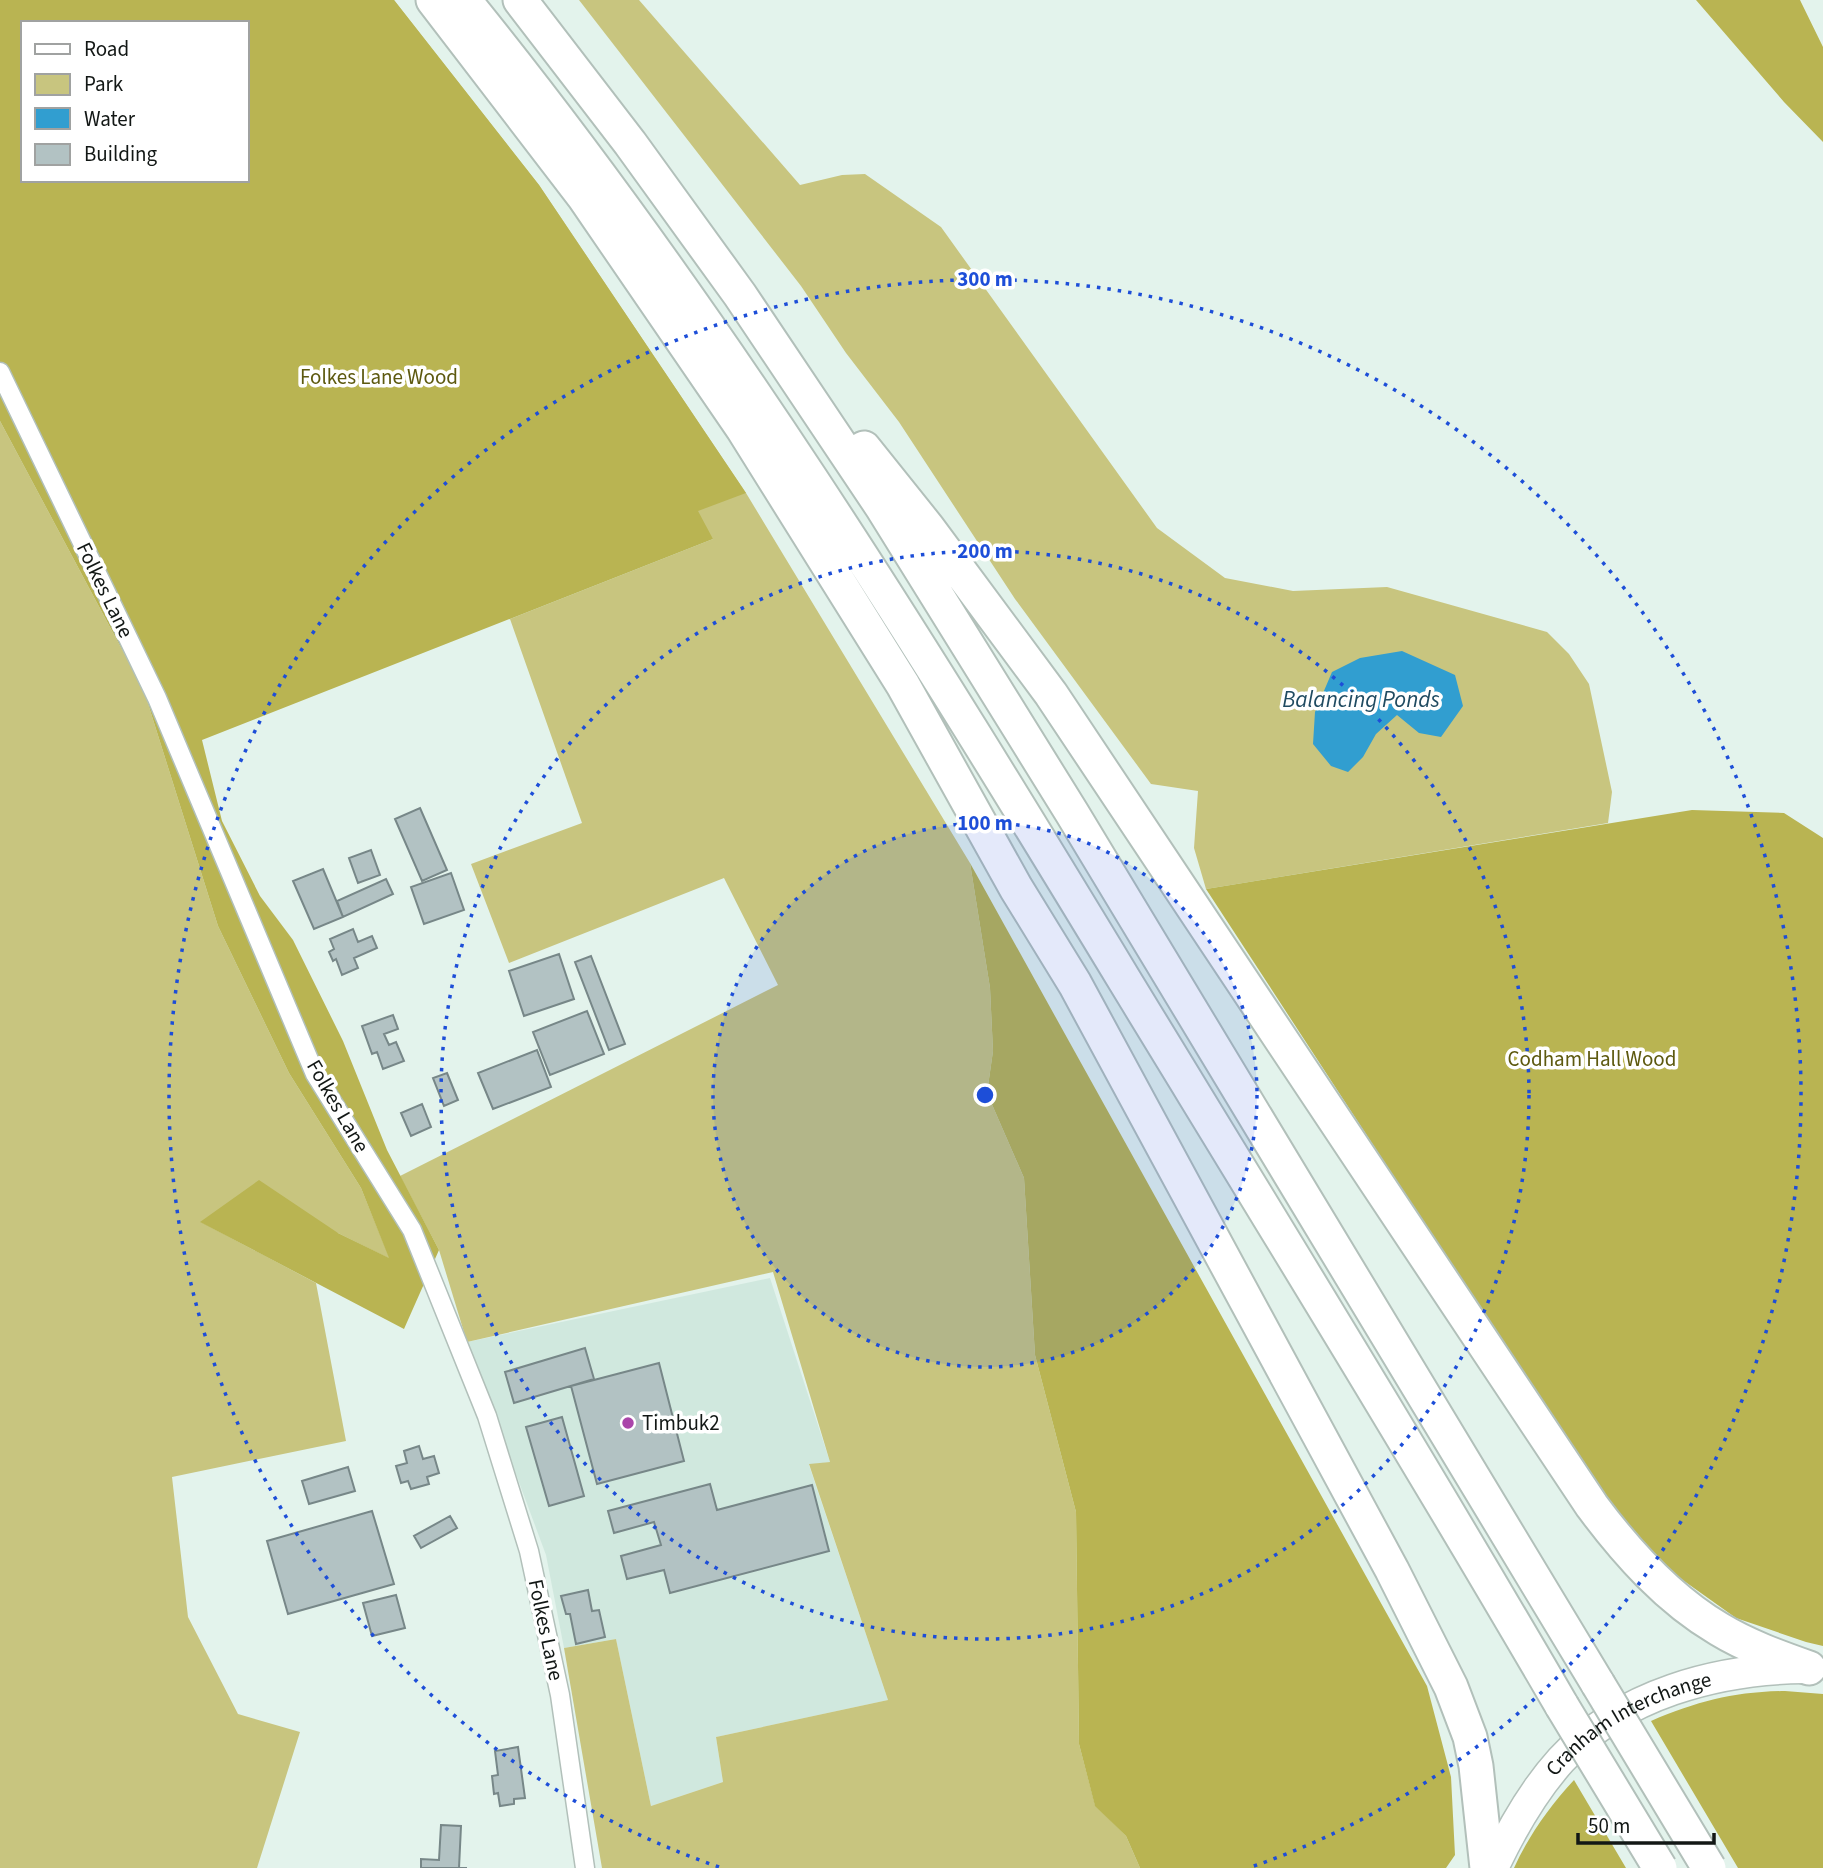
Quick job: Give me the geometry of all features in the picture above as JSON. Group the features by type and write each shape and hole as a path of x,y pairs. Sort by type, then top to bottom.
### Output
{"highway":[{"path":"433,0 584,197 743,429 903,685 1016,888 1075,984 1392,1570 1451,1687 1470,1737 1476,1766 1487,1868"},
{"path":"464,0 636,224 763,405 857,547 1064,879 1660,1868"},
{"path":"520,0 622,132 779,352 882,507 1010,712 1709,1868"},
{"path":"779,352 894,482 1051,694 1592,1506 1617,1539 1667,1590 1717,1628 1767,1653 1816,1670"},
{"name":"Cranham Interchange","path":"1493,1868 1506,1840 1543,1782 1562,1759 1587,1736 1612,1719 1650,1700 1715,1676 1747,1671 1816,1670"}],"street":[{"name":"Folkes Lane","path":"0,372 157,698 315,1074 412,1230 487,1416 532,1561 560,1695 585,1868"}],"shaded area":[{"path":"770,1278 830,1462 809,1465 888,1700 716,1737 723,1782 651,1806 616,1639 564,1648 546,1555 467,1342"}],"green space":[{"path":"0,0 394,0 539,185 746,493 970,863 990,988 993,1051 987,1093 1024,1178 1035,1355 1076,1512 1079,1744 1095,1805 1126,1836 1140,1868 602,1868 564,1648 616,1639 651,1806 723,1782 716,1737 888,1700 809,1464 830,1462 773,1272 467,1342 439,1250 400,1176 778,985 724,878 509,963 471,864 582,823 510,619 713,539 0,259"},
{"name":"Folkes Lane Wood","path":"0,0 394,0 539,185 746,493 698,511 713,539 202,740 222,821 260,896 293,940 343,1041 387,1150 439,1250 404,1329 200,1222 259,1180 338,1233 389,1258 361,1188 289,1073 218,926 144,691 0,421"},
{"path":"579,0 639,0 800,185 842,175 865,174 941,227 1157,528 1225,578 1293,591 1387,587 1547,632 1569,654 1589,684 1612,792 1608,823 1206,889 1194,848 1198,791 1151,784 1015,599 899,422 846,353 801,286"},
{"path":"1696,0 1800,0 1823,47 1823,142 1784,102"},
{"path":"0,421 144,691 218,926 289,1073 361,1188 390,1259 338,1233 201,1222 316,1283 346,1441 172,1477 188,1617 238,1714 300,1732 257,1868 0,1868"},
{"name":"Codham Hall Wood","path":"1692,810 1784,813 1823,838 1823,1646 1736,1618 1670,1571 1610,1508 1206,889"},
{"path":"970,863 1427,1686 1451,1777 1455,1855 1446,1868 1140,1868 1126,1836 1095,1806 1079,1744 1076,1512 1035,1355 1024,1178 987,1093 993,1051 990,988"},
{"path":"1785,1691 1823,1694 1823,1868 1738,1868 1651,1721 1716,1699 1748,1693"},
{"path":"1574,1780 1626,1868 1514,1868 1541,1821"}],"water":[{"name":"Balancing Ponds","path":"1402,651 1455,675 1463,706 1441,737 1419,733 1397,715 1376,734 1363,757 1348,772 1331,766 1313,744 1315,712 1332,672 1360,658"}],"building":[{"path":"420,808 447,870 422,881 395,819"},
{"path":"371,850 380,875 358,883 349,858"},
{"path":"323,869 343,917 314,929 293,881"},
{"path":"451,873 464,910 424,924 411,887"},
{"path":"386,879 393,894 343,917 337,901"},
{"path":"353,929 358,942 372,936 377,948 354,958 358,968 342,975 336,959 333,961 329,952 334,949 330,939"},
{"path":"559,954 574,999 524,1016 509,971"},
{"path":"591,956 625,1044 609,1050 575,962"},
{"path":"587,1011 604,1054 550,1075 533,1032"},
{"path":"393,1015 398,1029 384,1034 389,1045 396,1042 404,1061 383,1069 377,1052 372,1054 362,1026"},
{"path":"537,1050 551,1087 493,1109 478,1073"},
{"path":"447,1073 458,1100 444,1106 433,1078"},
{"path":"422,1104 431,1127 411,1136 401,1113"},
{"path":"585,1348 594,1379 514,1403 505,1372"},
{"name":"Timbuk2","path":"659,1363 684,1461 597,1484 571,1386"},
{"path":"562,1417 584,1496 549,1506 526,1427"},
{"path":"419,1446 423,1459 434,1456 439,1473 427,1477 429,1484 411,1489 408,1481 401,1483 396,1466 407,1463 404,1451"},
{"path":"348,1467 355,1491 309,1504 302,1481"},
{"path":"710,1484 717,1510 812,1485 829,1551 670,1593 664,1570 627,1579 621,1556 661,1545 654,1522 614,1533 608,1511"},
{"path":"372,1511 394,1584 288,1614 267,1541"},
{"path":"450,1516 457,1528 421,1548 414,1536"},
{"path":"588,1590 592,1611 599,1610 605,1637 576,1644 570,1614 566,1614 561,1596"},
{"path":"396,1595 405,1628 372,1636 363,1603"},
{"path":"518,1747 525,1798 514,1799 514,1804 500,1806 498,1793 494,1794 492,1776 498,1775 495,1751"},
{"path":"441,1825 461,1826 459,1868 421,1868 421,1859 439,1860"}],"place":[{"name":"Timbuk2","path":"628,1423"}]}
